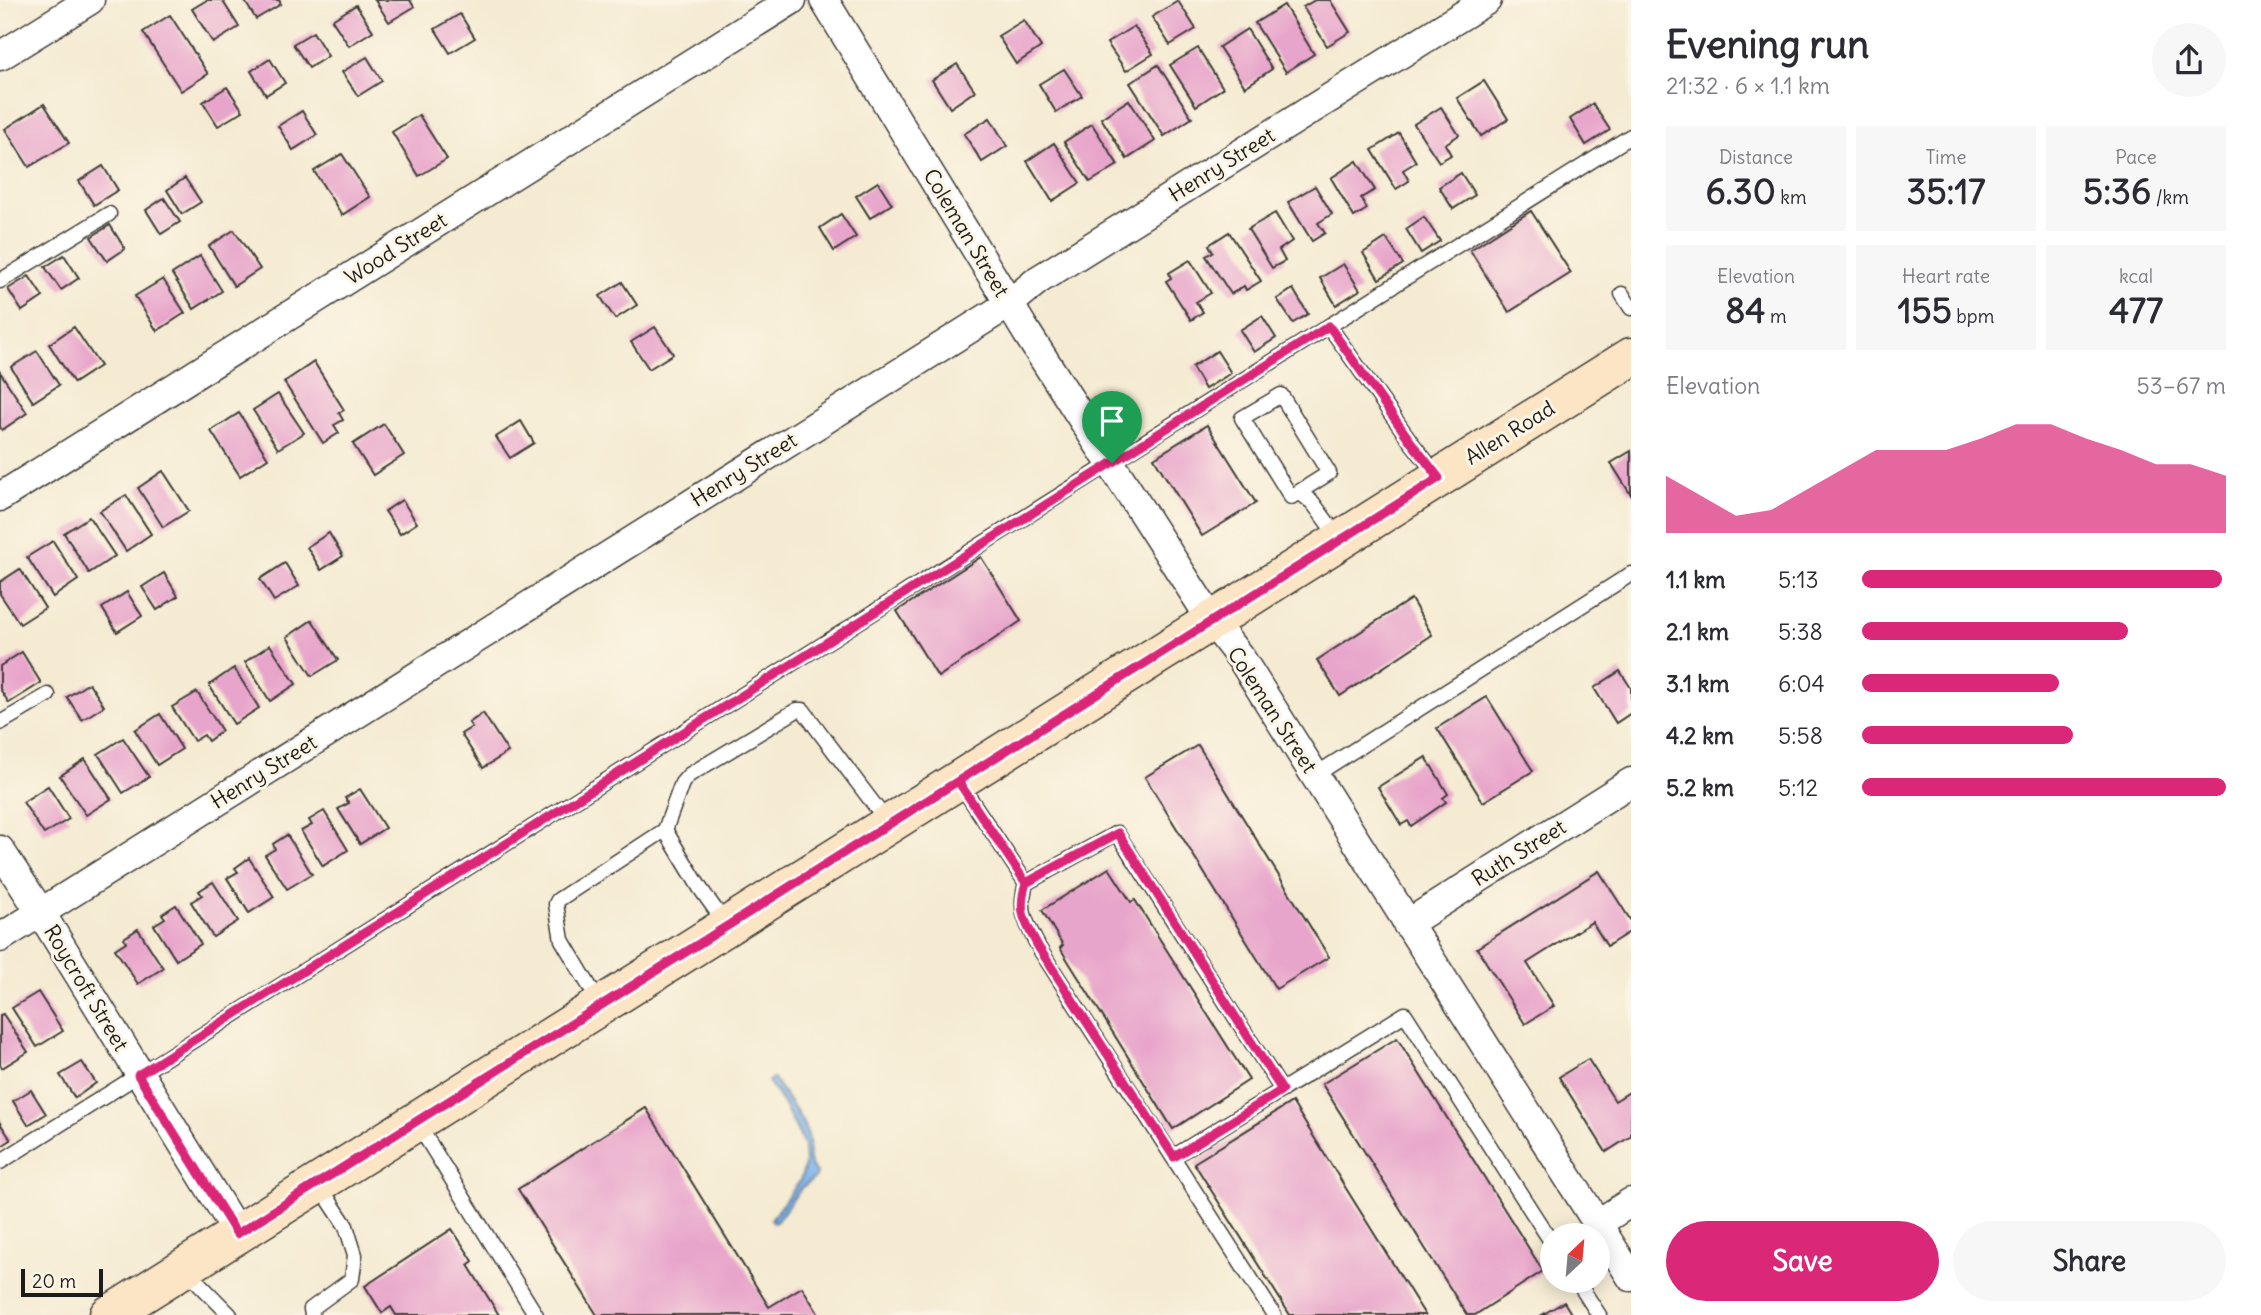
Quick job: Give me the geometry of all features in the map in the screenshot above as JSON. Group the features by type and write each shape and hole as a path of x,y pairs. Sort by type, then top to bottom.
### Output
{"main road":[{"name":"Allen Road","path":"120,1312 237,1234 1631,357"}],"street":[{"path":"0,57 90,0"},
{"name":"Wood Street","path":"0,497 792,0"},
{"name":"Coleman Street","path":"824,0 1009,304 1212,621 1242,660 1596,1223"},
{"name":"Henry Street","path":"0,938 1009,304 1038,280 1487,0"},
{"name":"Ruth Street","path":"1408,923 1631,782"},
{"name":"Roycroft Street","path":"0,850 237,1234"},
{"path":"1599,1223 1631,1202"},
{"name":"Coleman Street","path":"1610,1244 1631,1277"}],"lane":[{"path":"0,1162 1631,136"},
{"path":"0,281 108,214"},
{"path":"1622,294 1631,308"},
{"path":"1329,326 1439,478"},
{"path":"1281,395 1329,473 1299,492 1291,497 1242,418 1281,395"},
{"path":"1299,492 1313,503 1340,541"},
{"path":"1315,775 1631,574"},
{"path":"0,723 48,695"},
{"path":"601,1005 562,940 555,908 558,900 665,830 685,778 797,710 803,710 889,824"},
{"path":"958,781 1026,883"},
{"path":"665,830 727,926"},
{"path":"1274,1315 1039,948 1024,920 1021,899 1026,883 1118,833 1282,1090"},
{"path":"1174,1157 1405,1014 1540,1224"},
{"path":"416,1122 444,1163 536,1315"},
{"path":"312,1315 311,1309 352,1279 355,1255 346,1226 318,1184"},
{"path":"184,1268 230,1315"},
{"path":"1584,1293 1598,1315"}],"water":[{"path":"773,1078 805,1128 809,1142 809,1158 816,1173 815,1178 801,1188 774,1223 771,1219 800,1181 805,1165 804,1146 799,1134 768,1081"}],"building":[{"path":"207,0 222,0 239,27 213,43 192,9"},
{"path":"244,0 279,0 281,4 256,19"},
{"path":"375,0 410,0 414,7 389,22"},
{"path":"1315,0 1330,0 1350,32 1327,46 1303,7"},
{"path":"1178,1 1196,29 1170,45 1152,17"},
{"path":"356,5 373,31 349,46 332,20"},
{"path":"1284,5 1314,54 1286,72 1255,23"},
{"path":"460,14 475,38 450,53 435,29"},
{"path":"170,15 208,74 181,91 143,32"},
{"path":"1024,20 1041,47 1016,64 998,36"},
{"path":"1134,26 1153,54 1126,71 1107,43"},
{"path":"1247,29 1272,69 1245,87 1219,47"},
{"path":"313,32 328,56 309,68 293,44"},
{"path":"1198,48 1223,88 1196,106 1170,65"},
{"path":"367,57 382,81 358,96 342,72"},
{"path":"270,59 285,83 266,95 251,71"},
{"path":"957,64 975,91 950,108 932,80"},
{"path":"1158,65 1192,118 1164,136 1130,83"},
{"path":"1064,69 1082,96 1056,112 1039,84"},
{"path":"1484,81 1508,119 1481,136 1457,98"},
{"path":"227,87 243,111 218,126 203,102"},
{"path":"1129,100 1155,141 1127,159 1101,118"},
{"path":"44,104 69,143 29,167 5,129"},
{"path":"1593,104 1610,130 1586,145 1570,119"},
{"path":"1441,107 1459,135 1445,144 1451,155 1439,162 1414,124"},
{"path":"302,111 317,135 293,150 278,126"},
{"path":"419,115 447,159 419,176 392,132"},
{"path":"990,118 1007,146 982,162 964,134"},
{"path":"1092,124 1118,165 1090,182 1064,142"},
{"path":"1399,133 1416,162 1403,170 1409,181 1396,189 1372,150"},
{"path":"1054,143 1080,183 1052,201 1027,161"},
{"path":"342,154 370,197 342,215 314,171"},
{"path":"1357,161 1375,190 1361,198 1367,209 1354,217 1331,178"},
{"path":"103,166 118,190 94,205 79,181"},
{"path":"1461,173 1475,195 1453,209 1439,187"},
{"path":"185,178 201,202 182,214 167,190"},
{"path":"878,182 892,204 870,218 856,196"},
{"path":"1315,186 1332,214 1318,223 1325,233 1312,241 1288,202"},
{"path":"164,198 180,222 161,234 146,210"},
{"path":"1531,211 1571,273 1509,312 1470,250"},
{"path":"1275,213 1292,241 1279,250 1285,261 1272,268 1248,229"},
{"path":"841,214 856,237 834,251 820,228"},
{"path":"1424,217 1440,241 1421,253 1406,229"},
{"path":"110,225 125,249 107,261 91,237"},
{"path":"234,230 260,269 234,286 209,246"},
{"path":"1229,232 1261,281 1246,290 1244,286 1231,294 1206,256 1213,252 1209,245"},
{"path":"1386,238 1403,264 1379,279 1363,253"},
{"path":"64,255 79,278 61,290 45,267"},
{"path":"200,256 222,291 194,309 172,274"},
{"path":"1190,260 1211,293 1196,302 1203,312 1191,320 1166,281 1171,278 1169,273"},
{"path":"1343,264 1360,290 1336,305 1320,278"},
{"path":"29,276 43,297 22,311 8,289"},
{"path":"163,279 185,313 157,331 135,296"},
{"path":"622,282 637,305 615,319 600,296"},
{"path":"1293,289 1308,314 1293,323 1277,299"},
{"path":"1262,316 1276,338 1254,352 1240,330"},
{"path":"74,327 100,366 74,383 49,344"},
{"path":"655,327 673,354 649,369 631,342"},
{"path":"37,351 59,385 33,402 11,367"},
{"path":"1217,351 1231,373 1205,389 1192,367"},
{"path":"314,362 344,410 339,413 343,420 334,425 339,433 323,443 284,382"},
{"path":"0,372 27,413 2,430 0,427"},
{"path":"278,394 304,433 278,449 253,410"},
{"path":"239,413 268,458 240,476 211,431"},
{"path":"521,421 534,443 510,458 496,437"},
{"path":"384,424 404,455 373,475 353,444"},
{"path":"1207,425 1256,503 1202,536 1154,458"},
{"path":"1631,451 1631,495 1611,463"},
{"path":"163,471 189,511 163,527 138,488"},
{"path":"126,495 151,534 126,551 100,511"},
{"path":"402,500 417,523 400,534 385,511"},
{"path":"89,517 115,556 89,573 64,533"},
{"path":"329,533 343,556 321,570 307,547"},
{"path":"53,541 78,580 53,597 27,557"},
{"path":"981,557 1021,621 938,677 897,611"},
{"path":"285,563 299,586 274,601 260,579"},
{"path":"20,569 45,608 20,624 0,594 0,582"},
{"path":"164,573 178,596 157,610 142,587"},
{"path":"127,592 142,616 117,632 102,608"},
{"path":"1411,599 1432,635 1340,696 1317,660"},
{"path":"312,620 338,660 312,676 287,637"},
{"path":"270,645 296,684 270,701 245,662"},
{"path":"22,652 41,683 9,703 0,689 0,666"},
{"path":"234,668 259,708 234,724 209,685"},
{"path":"1620,671 1631,688 1631,713 1616,723 1594,688"},
{"path":"89,683 104,706 82,720 67,697"},
{"path":"197,692 222,731 208,741 204,735 194,741 172,707"},
{"path":"1487,697 1533,771 1483,802 1437,728"},
{"path":"483,713 508,752 483,768 461,734 472,727 469,723"},
{"path":"160,714 182,749 157,765 135,730"},
{"path":"123,738 149,777 123,793 98,754"},
{"path":"1198,745 1329,957 1276,989 1145,777"},
{"path":"1426,757 1448,794 1443,798 1446,802 1411,826 1408,821 1401,825 1378,787"},
{"path":"85,759 111,799 86,815 60,776"},
{"path":"48,786 69,819 44,834 23,802"},
{"path":"360,789 385,828 360,844 338,809 349,803 345,798"},
{"path":"324,811 348,850 323,866 301,831 312,825 309,820"},
{"path":"287,835 312,874 287,889 265,855 275,849 273,844"},
{"path":"249,858 274,897 249,913 227,878 238,872 235,868"},
{"path":"1109,868 1131,902 1135,900 1249,1080 1173,1129 1060,948 1063,945 1042,910"},
{"path":"1599,871 1631,921 1631,931 1607,946 1592,922 1527,963 1554,1006 1525,1024 1477,948"},
{"path":"213,882 238,921 213,937 191,902 202,895 199,891"},
{"path":"176,905 201,944 176,960 154,925 165,918 162,914"},
{"path":"138,929 163,968 138,984 115,949 126,942 124,938"},
{"path":"38,992 63,1031 37,1047 12,1008"},
{"path":"3,1014 28,1052 2,1068 0,1015"},
{"path":"1397,1038 1540,1266 1540,1273 1475,1315 1467,1315 1322,1084"},
{"path":"1588,1059 1615,1101 1631,1091 1631,1136 1606,1152 1559,1077"},
{"path":"82,1062 96,1083 75,1098 60,1075"},
{"path":"31,1090 46,1114 28,1125 13,1101"},
{"path":"1292,1102 1425,1315 1290,1315 1194,1163"},
{"path":"646,1108 769,1307 802,1287 819,1315 597,1315 518,1189"},
{"path":"0,1123 11,1140 0,1147"},
{"path":"452,1229 473,1261 468,1265 499,1315 396,1315 391,1307 382,1313 365,1286"},
{"path":"1564,1302 1572,1315 1542,1315"}],"route":[{"path":"1112,463 138,1075 237,1234 958,781 1026,883 1118,833 1282,1090 1174,1157 1039,948 1024,920 1021,899 1026,883 986,824 958,781 1439,478 1329,326 1112,463"}]}
